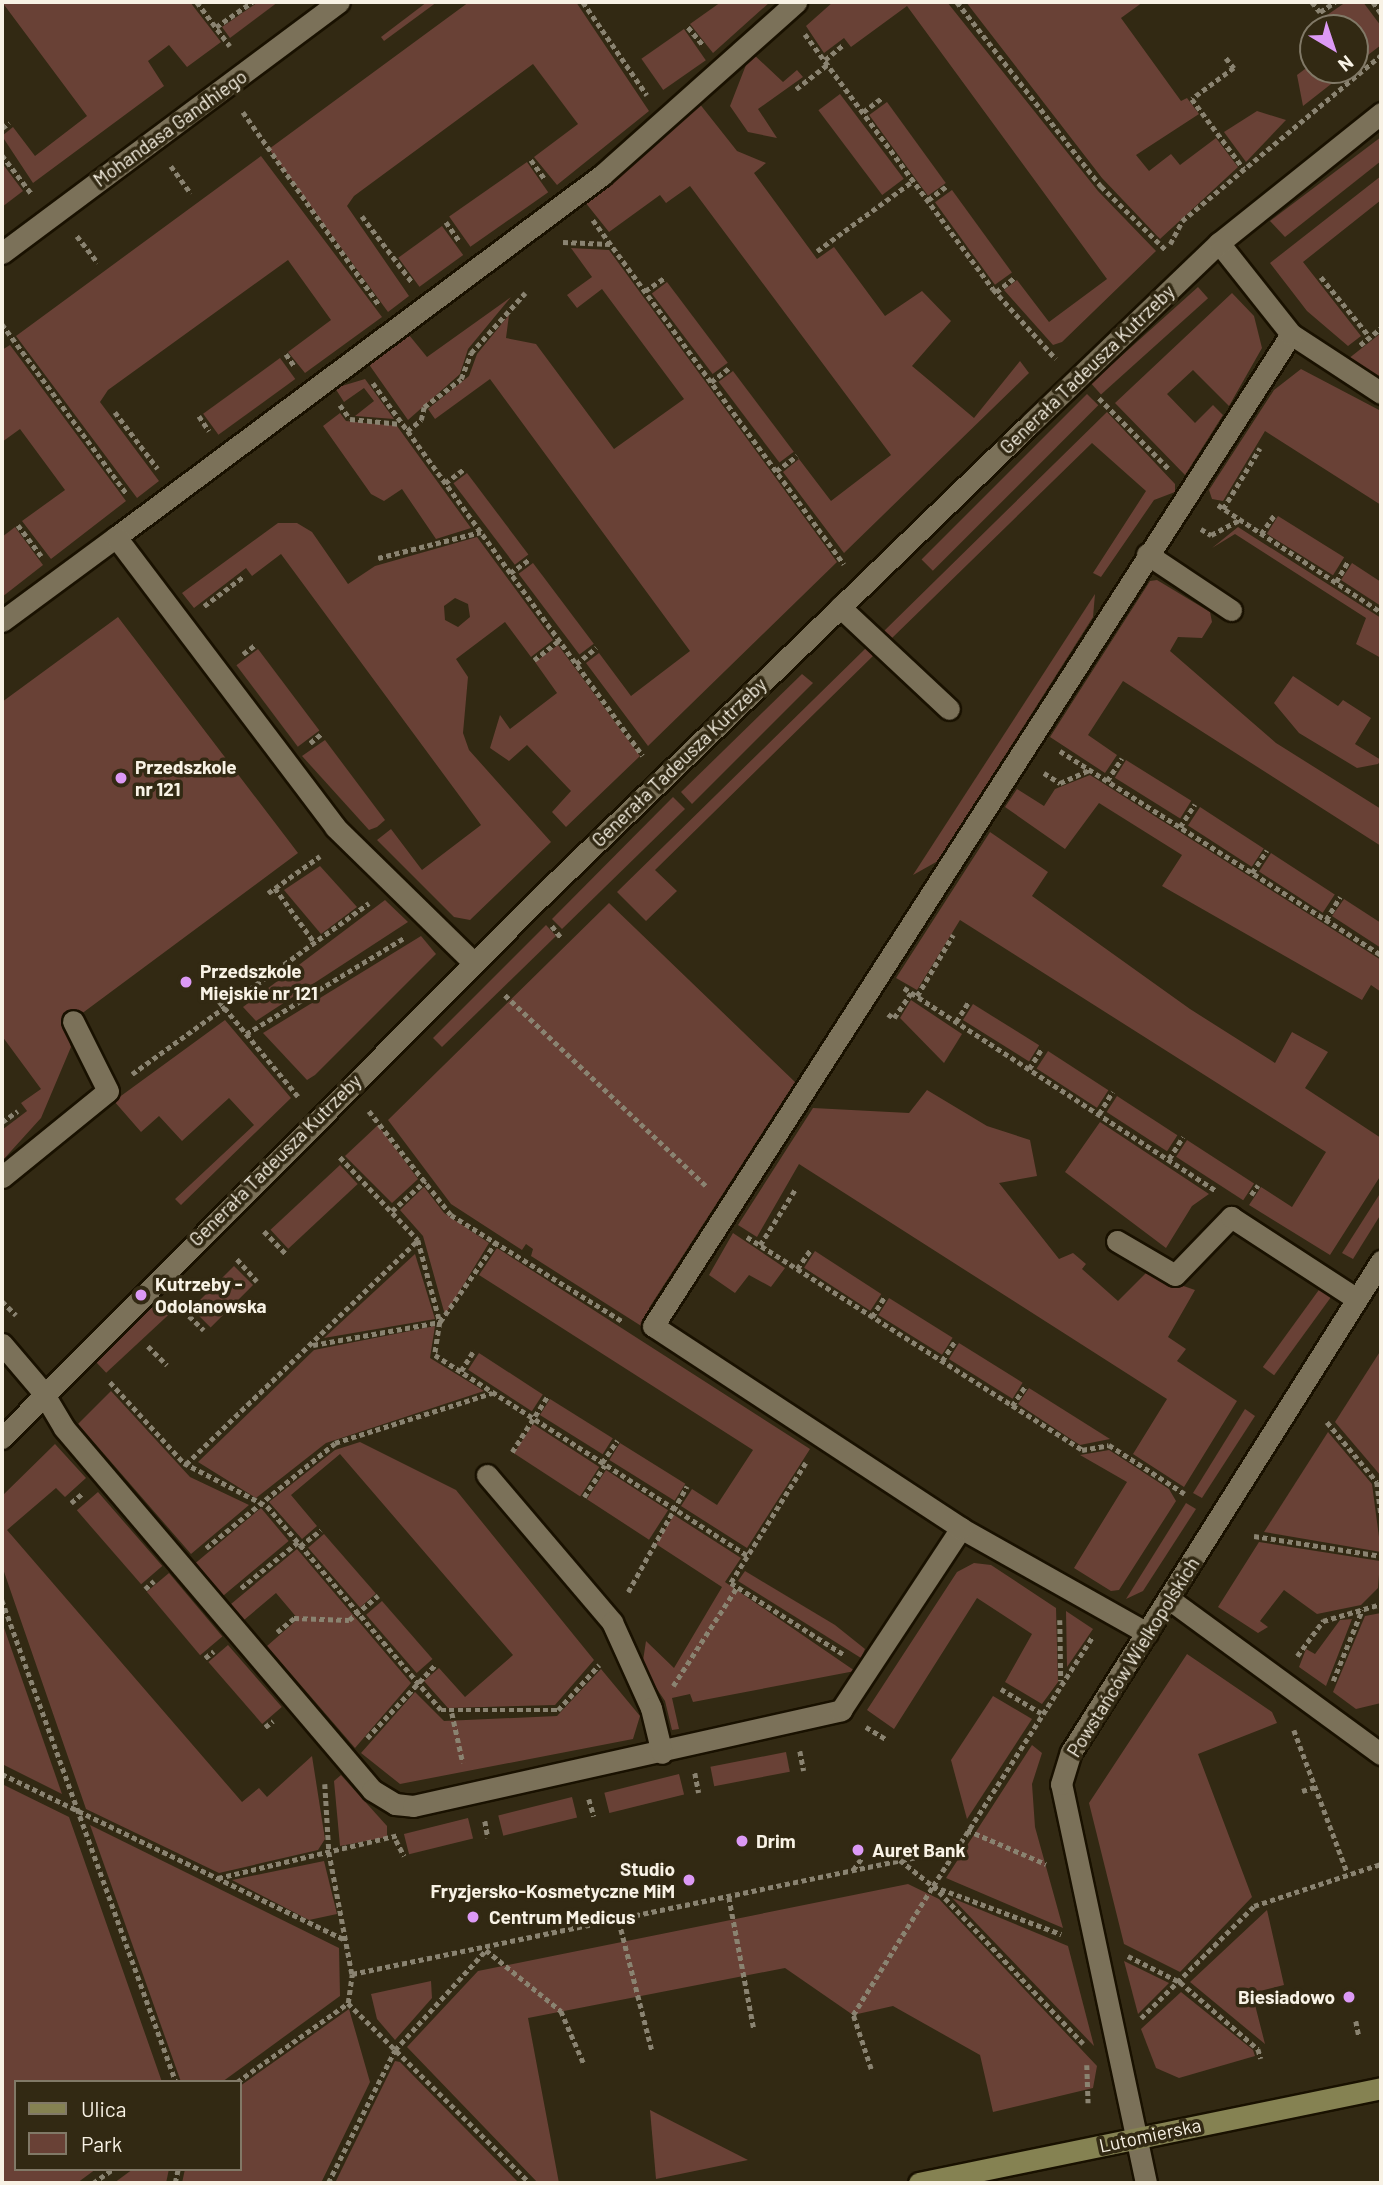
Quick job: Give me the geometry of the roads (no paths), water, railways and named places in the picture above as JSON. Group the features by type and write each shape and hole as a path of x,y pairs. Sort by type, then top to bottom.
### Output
{"main road":[{"name":"Lutomierska","path":"919,2183 1381,2088"}],"street":[{"name":"Mohandasa Gandhiego","path":"2,253 339,2"},
{"path":"2,621 575,195 792,6"},
{"name":"Generała Tadeusza Kutrzeby","path":"2,1438 43,1391 348,1087 1077,379 1219,243 1381,113"},
{"path":"1219,243 1291,334 1381,393"},
{"path":"1147,1633 961,1528 653,1326 1147,554 1291,334"},
{"path":"116,537 345,837 474,963"},
{"path":"1147,554 1231,610"},
{"path":"840,607 949,709"},
{"path":"2,1177 108,1090 73,1021"},
{"path":"1117,1241 1175,1275 1231,1217 1357,1299"},
{"name":"Powstańców Wielkopolskich","path":"1146,2183 1077,1877 1060,1784 1070,1752 1381,1261"},
{"path":"2,1344 43,1391 64,1428 372,1790 413,1806 841,1710 961,1528"},
{"path":"487,1475 612,1622 651,1708 662,1752"},
{"path":"1168,1599 1381,1754"}],"place":[{"name":"Przedszkole nr 121","path":"121,778"},
{"name":"Przedszkole Miejskie nr 121","path":"186,982"},
{"name":"Kutrzeby - Odolanowska","path":"141,1295"},
{"name":"Drim","path":"742,1841"},
{"name":"Auret Bank","path":"858,1850"},
{"name":"Studio Fryzjersko-Kosmetyczne MiM","path":"689,1880"},
{"name":"Centrum Medicus","path":"473,1917"},
{"name":"Biesiadowo","path":"1349,1997"}]}
